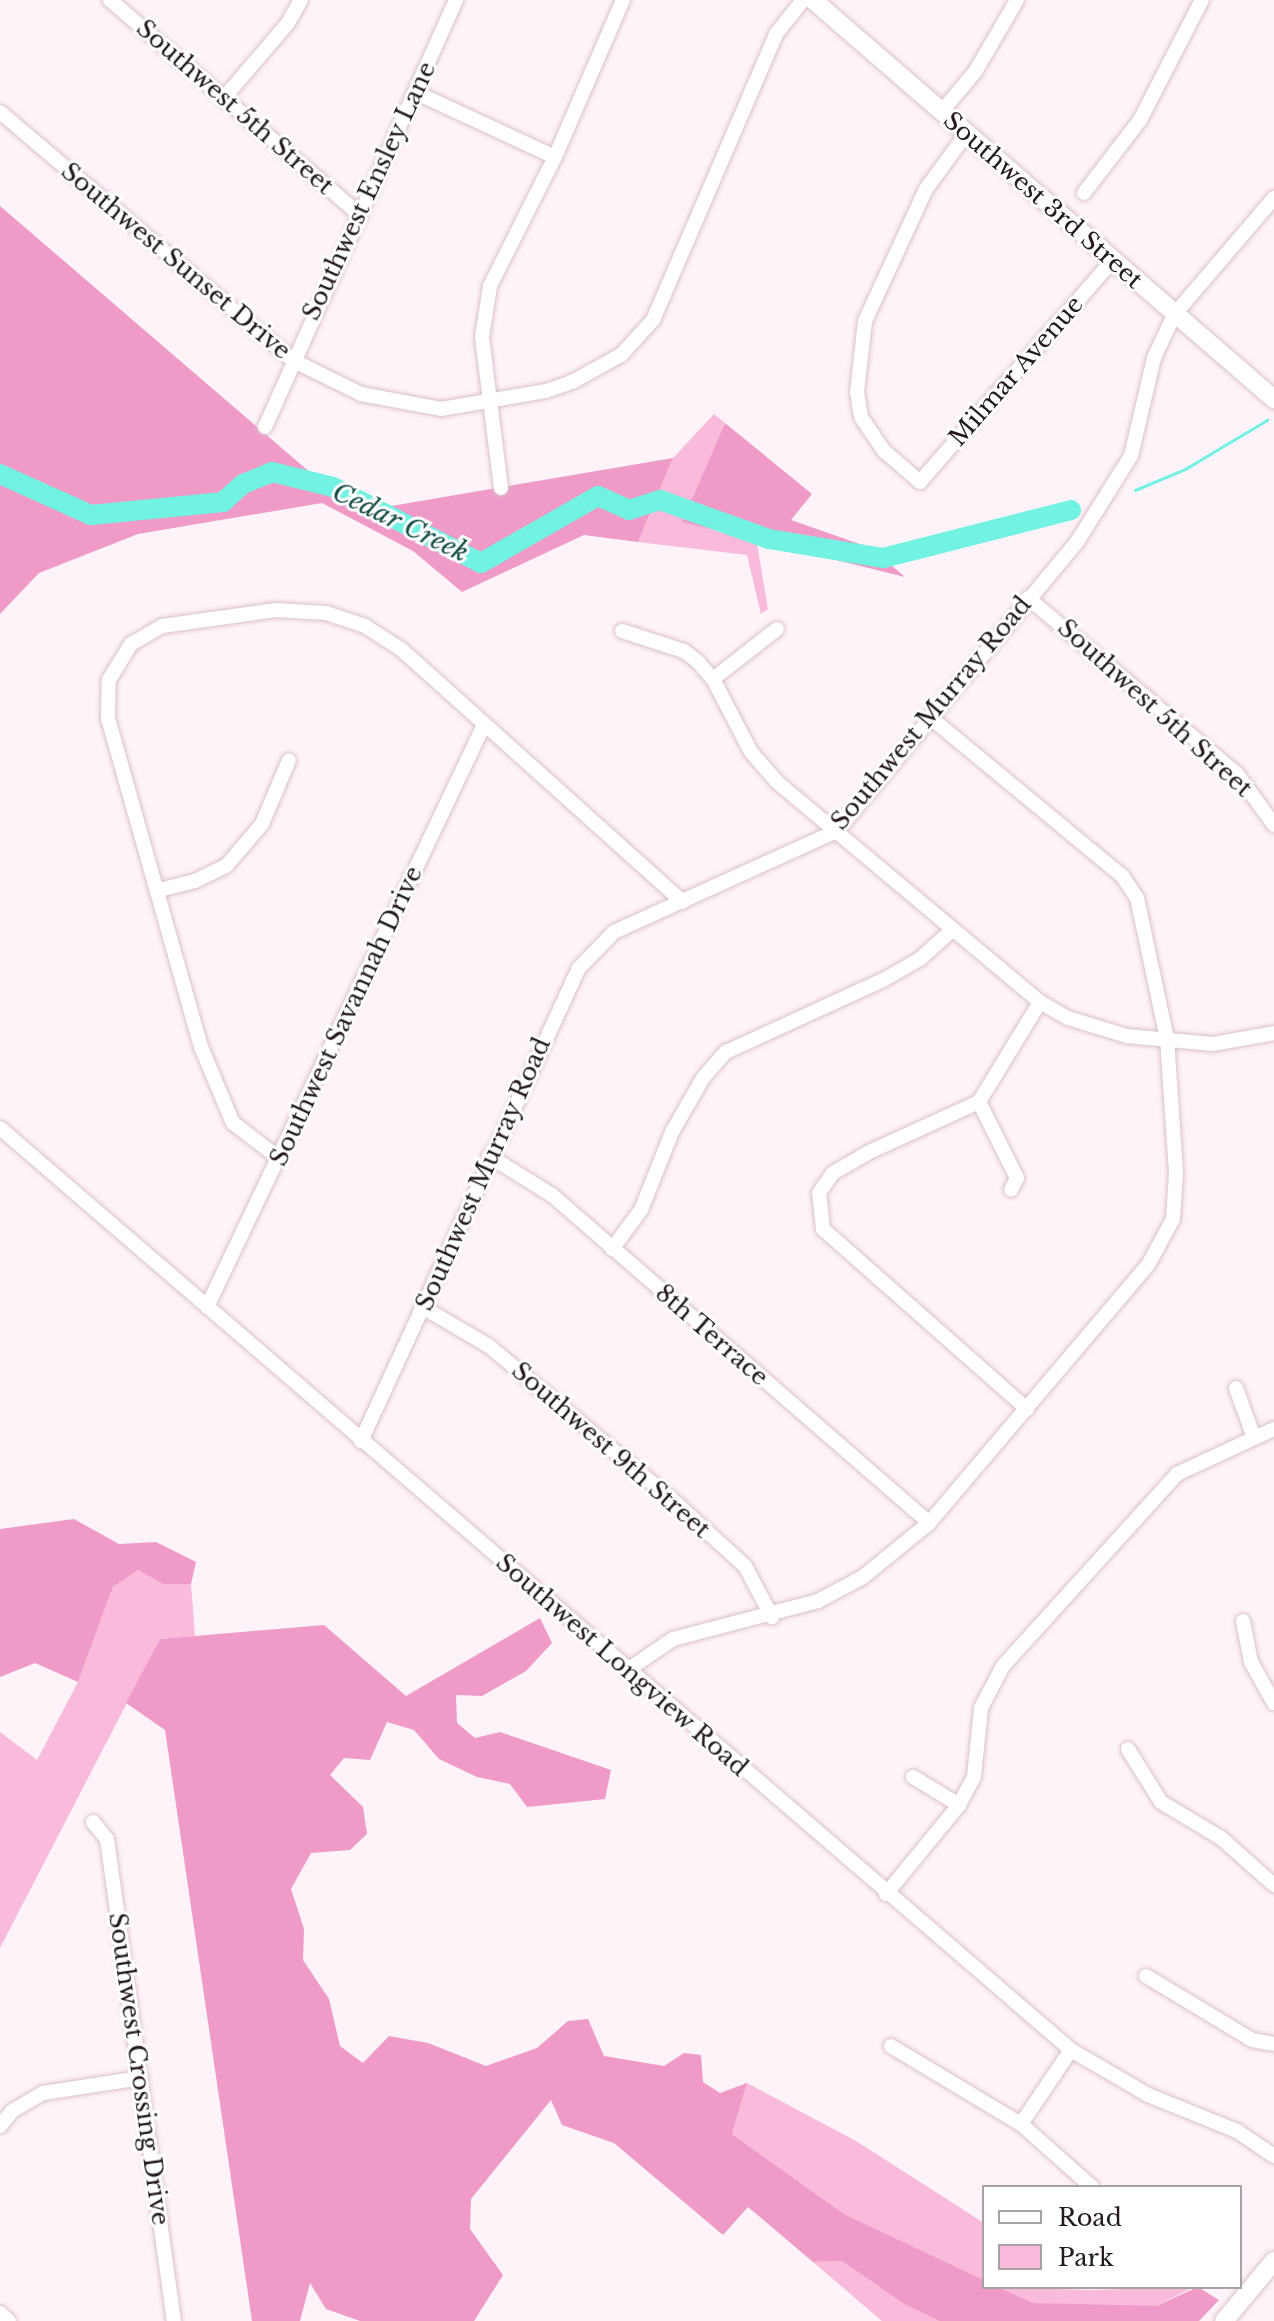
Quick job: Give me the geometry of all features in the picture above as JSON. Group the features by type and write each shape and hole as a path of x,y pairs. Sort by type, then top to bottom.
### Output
{"main road":[{"name":"Southwest 3rd Street","path":"813,0 1274,399"},
{"path":"1224,2321 1274,2261"}],"street":[{"name":"Southwest 5th Street","path":"110,0 359,214"},
{"path":"223,99 288,23 301,0"},
{"name":"Southwest Ensley Lane","path":"265,427 292,360 456,0"},
{"path":"501,488 482,337 490,286 555,157 623,0"},
{"name":"Southwest Sunset Drive","path":"0,112 292,360 361,394 405,406 441,409 546,391 602,369 653,320 776,34 803,0"},
{"path":"942,111 975,72 1017,0"},
{"path":"1084,193 1140,120 1202,0"},
{"path":"415,92 555,157"},
{"name":"Milmar Avenue","path":"967,133 926,189 865,321 860,344 861,417 883,450 920,482 1112,261"},
{"name":"Southwest Murray Road","path":"361,1441 424,1308 489,1156 579,968 614,932 837,831 1077,542 1131,456 1154,358 1174,315 1274,198"},
{"name":"Southwest 5th Street","path":"1028,598 1237,774 1274,825"},
{"path":"280,1159 233,1123 216,1092 108,706 109,680 131,644 162,626 276,610 326,613 365,626 402,650 683,902"},
{"path":"713,679 777,629"},
{"path":"622,631 684,651 713,679 751,752 777,782 951,931 1040,1002 1093,1027 1167,1039 1213,1044 1274,1033"},
{"path":"629,1669 673,1639 772,1617 818,1601 863,1577 929,1523 1148,1265 1173,1219 1176,1173 1167,1039 1148,932 1137,898 1122,876 930,717"},
{"name":"Southwest Savannah Drive","path":"207,1307 484,725"},
{"path":"159,890 195,881 226,866 262,824 289,760"},
{"path":"612,1249 641,1210 672,1132 703,1078 726,1052 920,959 951,931"},
{"path":"1027,1409 823,1229 819,1193 833,1173 979,1102 1040,1002"},
{"path":"979,1102 1017,1178 1011,1190"},
{"name":"Southwest Longview Road","path":"0,1128 886,1894 1071,2050 1148,2095 1237,2131 1274,2156"},
{"name":"8th Terrace","path":"489,1156 552,1195 929,1523"},
{"name":"Southwest 9th Street","path":"424,1308 489,1346 677,1504 745,1566 772,1617"},
{"path":"1236,1388 1253,1435"},
{"path":"886,1894 959,1805 974,1777 981,1708 1003,1666 1168,1482 1253,1435 1274,1429"},
{"path":"1243,1621 1251,1662 1274,1703"},
{"path":"1128,1749 1161,1802 1221,1838 1274,1885"},
{"path":"913,1777 959,1805"},
{"name":"Southwest Crossing Drive","path":"93,1822 107,1839 174,2321"},
{"path":"1146,1976 1252,2040 1274,2044"},
{"path":"891,2046 1021,2124 1090,2185"},
{"path":"1021,2124 1071,2050"},
{"path":"0,2126 12,2111 43,2093 141,2078"},
{"path":"0,2313 9,2321"}],"green space":[{"path":"714,414 725,423 683,521 757,543 768,609 761,614 747,555 638,542 673,458"},
{"path":"138,1570 163,1584 191,1584 195,1636 160,1639 0,1948 0,1732 37,1760 78,1682 113,1587"},
{"path":"747,2083 856,2141 982,2222 982,2279 844,2214 732,2134"},
{"path":"842,2261 904,2304 939,2321 882,2321 813,2262"},
{"path":"1003,2289 1190,2289 1156,2306 1033,2303"}],"shaded area":[{"path":"0,206 356,512 673,458 638,542 584,535 462,592 413,551 322,503 138,534 39,573 0,614"},
{"path":"725,423 812,494 791,520 871,548 905,577 682,522"},
{"path":"74,1519 119,1544 156,1542 196,1562 191,1584 163,1584 138,1570 113,1587 78,1682 35,1663 0,1677 0,1529"},
{"path":"540,1618 552,1643 526,1671 482,1696 456,1695 457,1723 475,1738 500,1732 611,1770 605,1799 527,1807 510,1784 477,1777 439,1759 414,1730 387,1722 370,1760 344,1758 330,1775 363,1807 367,1834 350,1850 311,1853 291,1889 304,1929 303,1960 329,1999 340,2046 363,2063 389,2036 428,2043 486,2066 537,2048 568,2021 588,2019 604,2056 664,2066 684,2053 701,2055 703,2082 720,2093 747,2083 732,2134 844,2214 982,2279 982,2289 1003,2289 1033,2303 1156,2306 1194,2289 1201,2289 1219,2300 1199,2321 939,2321 904,2304 842,2261 813,2262 748,2207 723,2235 614,2143 562,2125 551,2100 471,2199 470,2229 503,2275 474,2321 360,2321 326,2309 310,2283 300,2321 252,2321 165,1730 126,1703 160,1639 324,1625 406,1696"}],"waterway":[{"name":"Cedar Creek","path":"1135,490 1185,469 1267,420"},
{"name":"Cedar Creek","path":"0,474 91,515 223,502 243,484 272,472 333,487 481,563 598,496 629,510 660,500 769,539 883,558 1071,510"}]}
